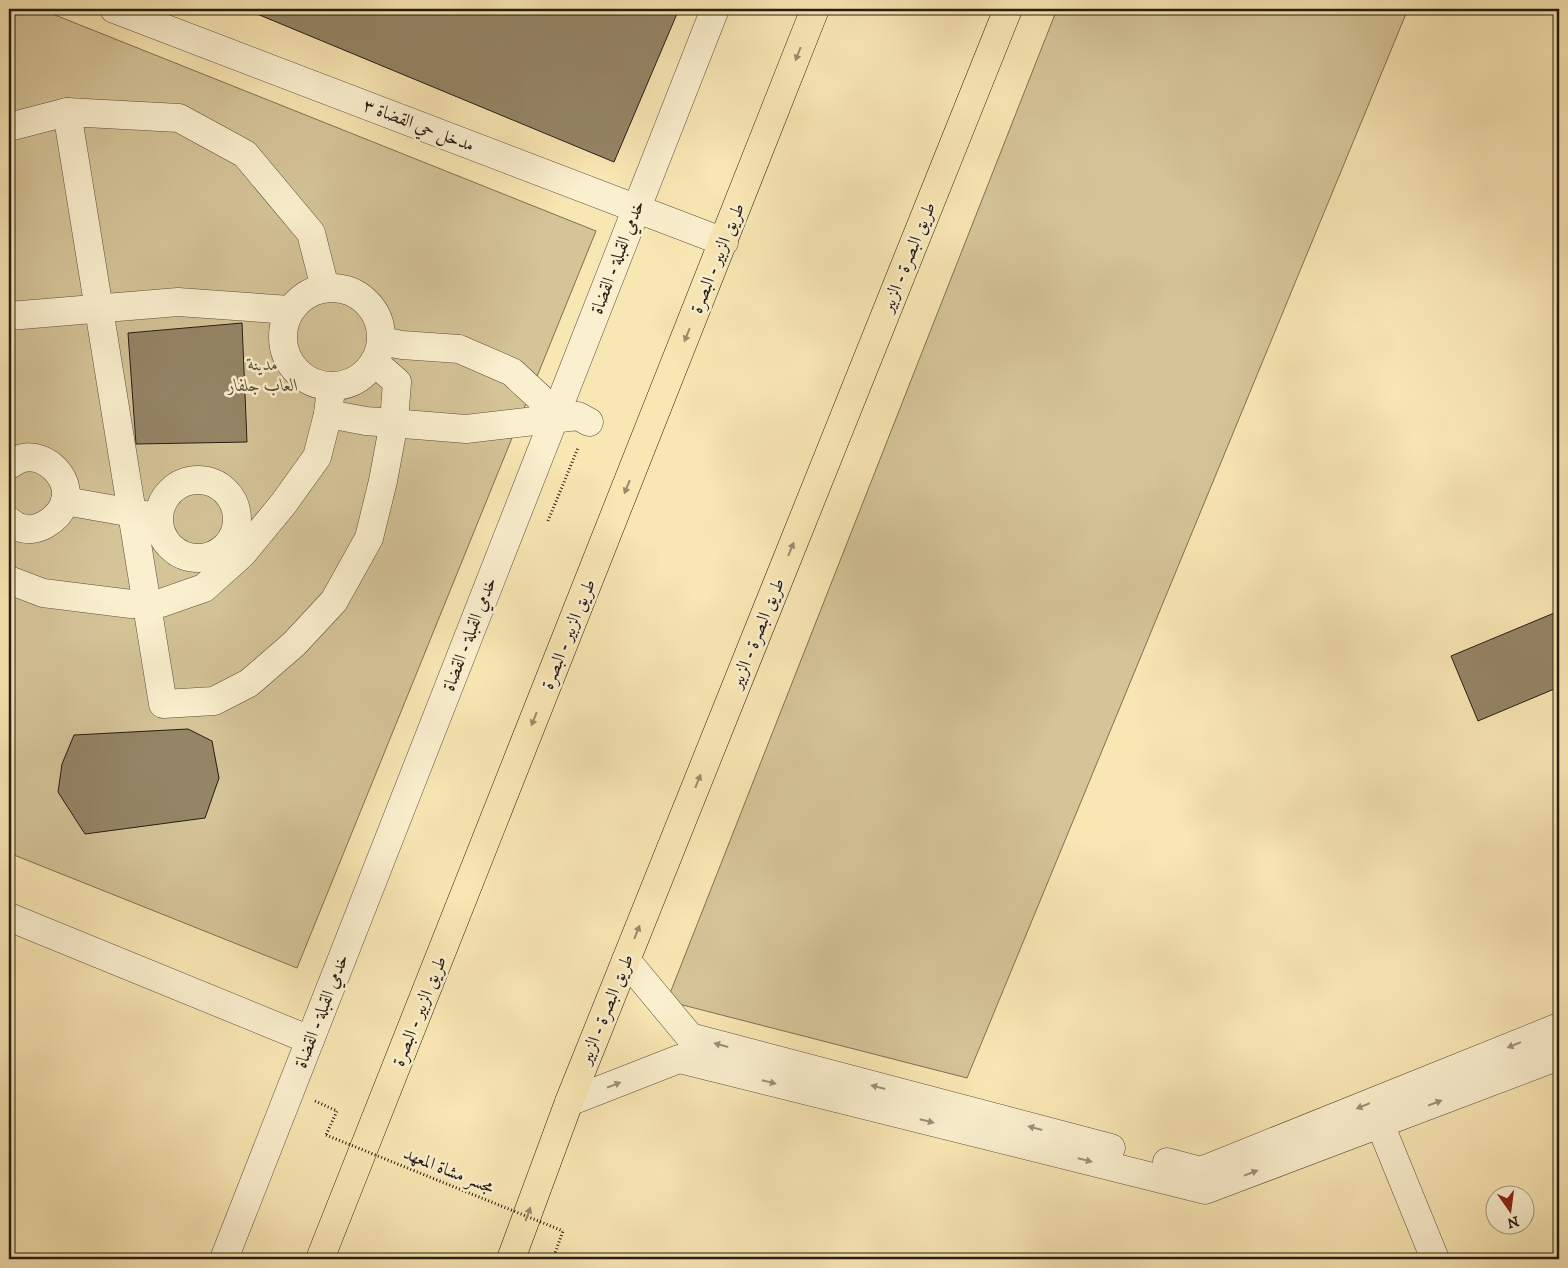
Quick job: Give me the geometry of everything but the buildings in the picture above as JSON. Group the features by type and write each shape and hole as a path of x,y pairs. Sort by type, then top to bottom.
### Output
{"highway":[{"name":"طريق الزبير - البصرة","path":"320,1259 816,9"},
{"name":"طريق البصرة - الزبير","path":"510,1259 569,1102 1008,9"}],"street":[{"name":"مدخل حي القضاة ٣","path":"114,9 637,207 724,242"},
{"name":"خدمي القبلة - القضاة","path":"224,1259 715,9"},
{"path":"67,112 99,308 145,515 147,603 163,704 214,701 249,683 294,644 334,601 369,538 394,422 397,382 377,352"},
{"path":"9,128 67,112 178,118 245,154 311,233 325,288"},
{"path":"325,288 343,289 359,296 372,308 379,324 377,352 362,375 348,383 331,386 314,382 299,374 289,360 283,344 284,326 290,310 312,292 325,288"},
{"path":"9,316 178,302 290,310"},
{"path":"377,352 402,345 459,349 512,372 539,397 554,419"},
{"path":"9,580 43,593 131,604 161,603 204,588 242,554 284,503 317,458 328,414 331,386"},
{"path":"328,414 426,427 466,429 578,416 589,422"},
{"path":"9,465 24,458 41,459 56,468 64,484 65,501 57,516 40,528 20,528 9,521"},
{"path":"65,501 145,515"},
{"path":"9,917 310,1040"},
{"path":"626,960 690,1037 1203,1181 1559,1027"},
{"path":"569,1102 679,1059 1203,1181 1380,1124 1559,1056"},
{"path":"1380,1124 1435,1259"}],"path":[{"name":"مجسر مشاة المعهد","path":"337,1111 326,1135 562,1231 552,1259"}],"green space":[{"name":"مدينة العاب جلفار","path":"9,9 40,9 596,231 297,968 9,853"},
{"path":"1057,9 1408,9 967,1078 667,1001"}]}
